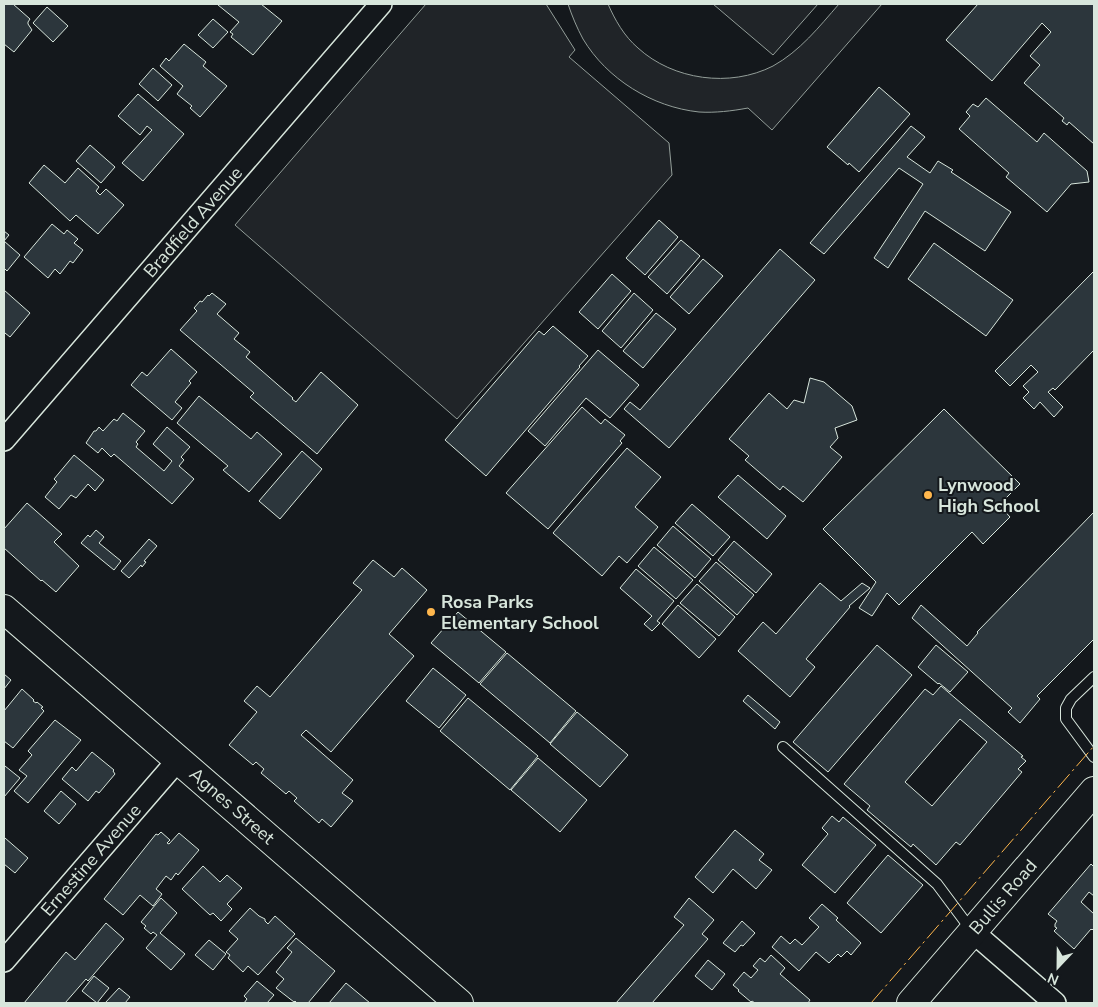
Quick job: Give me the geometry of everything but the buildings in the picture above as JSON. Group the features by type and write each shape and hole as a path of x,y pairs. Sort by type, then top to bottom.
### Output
{"street":[{"name":"Bradfield Avenue","path":"4,440 381,4"},
{"name":"Agnes Street","path":"4,610 459,1003"},
{"name":"Ernestine Avenue","path":"4,961 178,760"},
{"name":"Bullis Road","path":"911,1003 1094,791"},
{"path":"973,932 1055,1003"}],"lane":[{"path":"1094,677 1071,699 1066,708 1066,719 1094,757"},
{"path":"783,747 937,884 973,932"}],"shaded area":[{"path":"426,4 546,4 575,50 569,57 669,143 672,175 457,419 235,225"},
{"path":"568,4 608,4 628,38 652,59 685,74 721,78 739,77 756,73 783,60 809,38 839,4 882,4 772,130 748,108 724,112 699,112 664,104 632,89 605,67 593,53 583,39"},
{"path":"713,4 818,4 773,55"}],"power":[{"path":"871,1003 1094,746"}],"place":[{"name":"Lynwood High School","path":"928,495"},
{"name":"Rosa Parks Elementary School","path":"431,612"}]}
